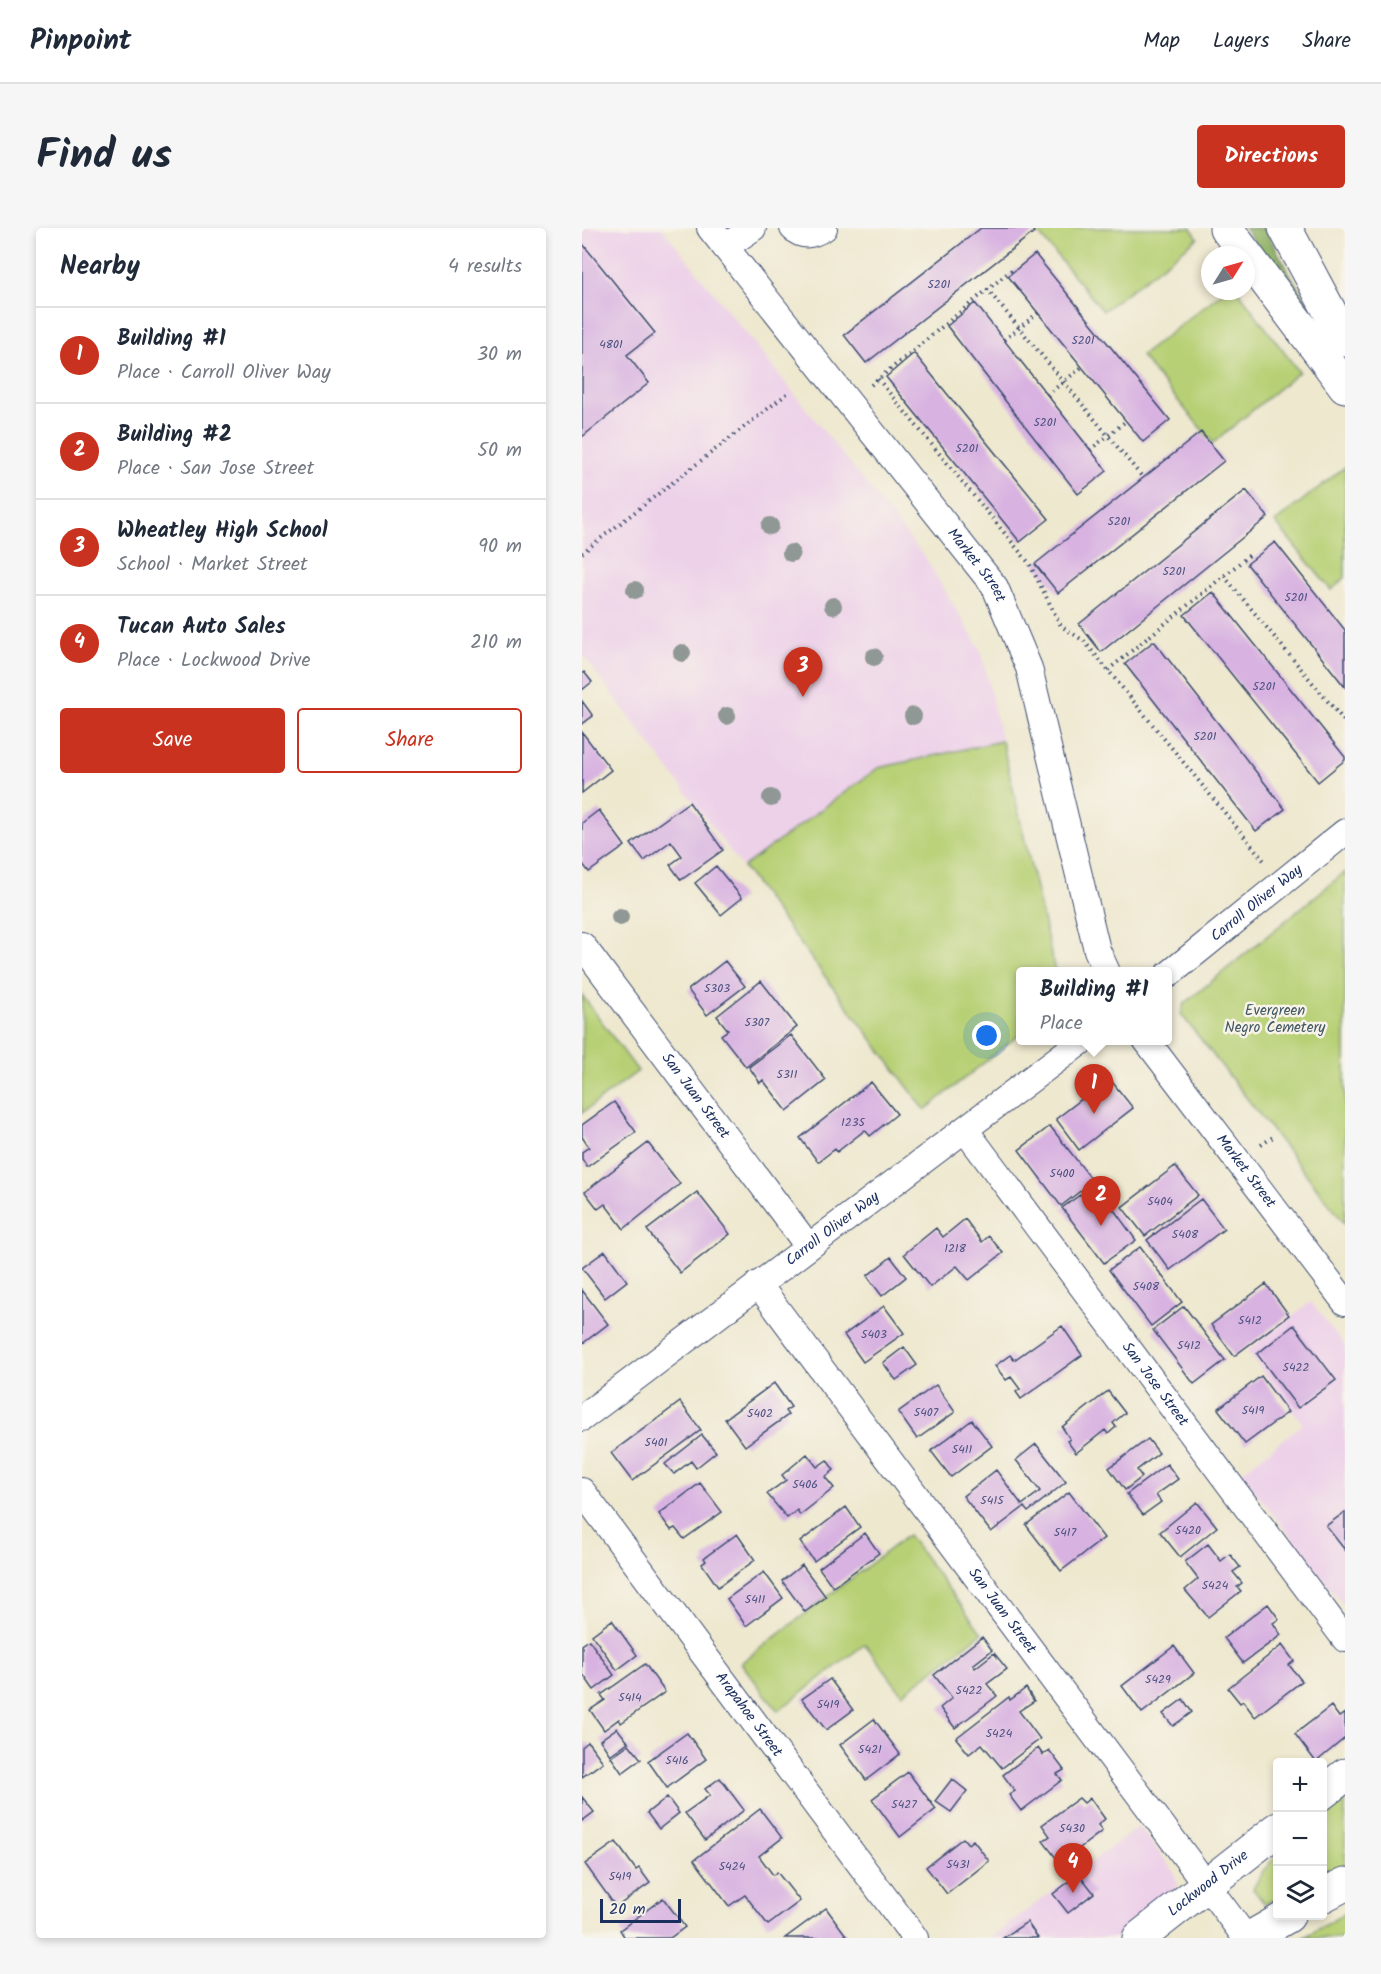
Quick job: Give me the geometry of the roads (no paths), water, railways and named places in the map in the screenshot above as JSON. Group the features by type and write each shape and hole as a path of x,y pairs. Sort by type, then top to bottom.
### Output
{"main road":[{"path":"1226,228 1345,386"},
{"path":"1285,228 1345,340"},
{"path":"1327,1790 1345,1775"},
{"name":"Lockwood Drive","path":"1139,1938 1273,1833"},
{"path":"1327,1894 1345,1884"},
{"path":"1248,1938 1281,1920"}],"street":[{"path":"717,237 753,228"},
{"path":"793,228 798,233 808,236 824,228"},
{"name":"Market Street","path":"717,237 995,587 1029,668 1097,950 1105,967"},
{"name":"Carroll Oliver Way","path":"1172,971 1345,832"},
{"name":"San Juan Street","path":"582,945 808,1246"},
{"name":"Carroll Oliver Way","path":"582,1418 1078,1045"},
{"name":"Market Street","path":"1149,1045 1345,1302"},
{"name":"San Jose Street","path":"966,1131 1345,1639"},
{"name":"San Juan Street","path":"758,1284 1248,1938"},
{"name":"Arapahoe Street","path":"582,1491 915,1938"}],"place":[{"name":"Wheatley High School","path":"803,697"},
{"name":"Building #1","path":"1094,1114"},
{"name":"Building #2","path":"1101,1226"},
{"name":"Tucan Auto Sales","path":"1073,1893"}],"park label":[{"name":"Evergreen Negro Cemetery","path":"1275,1020"}]}
